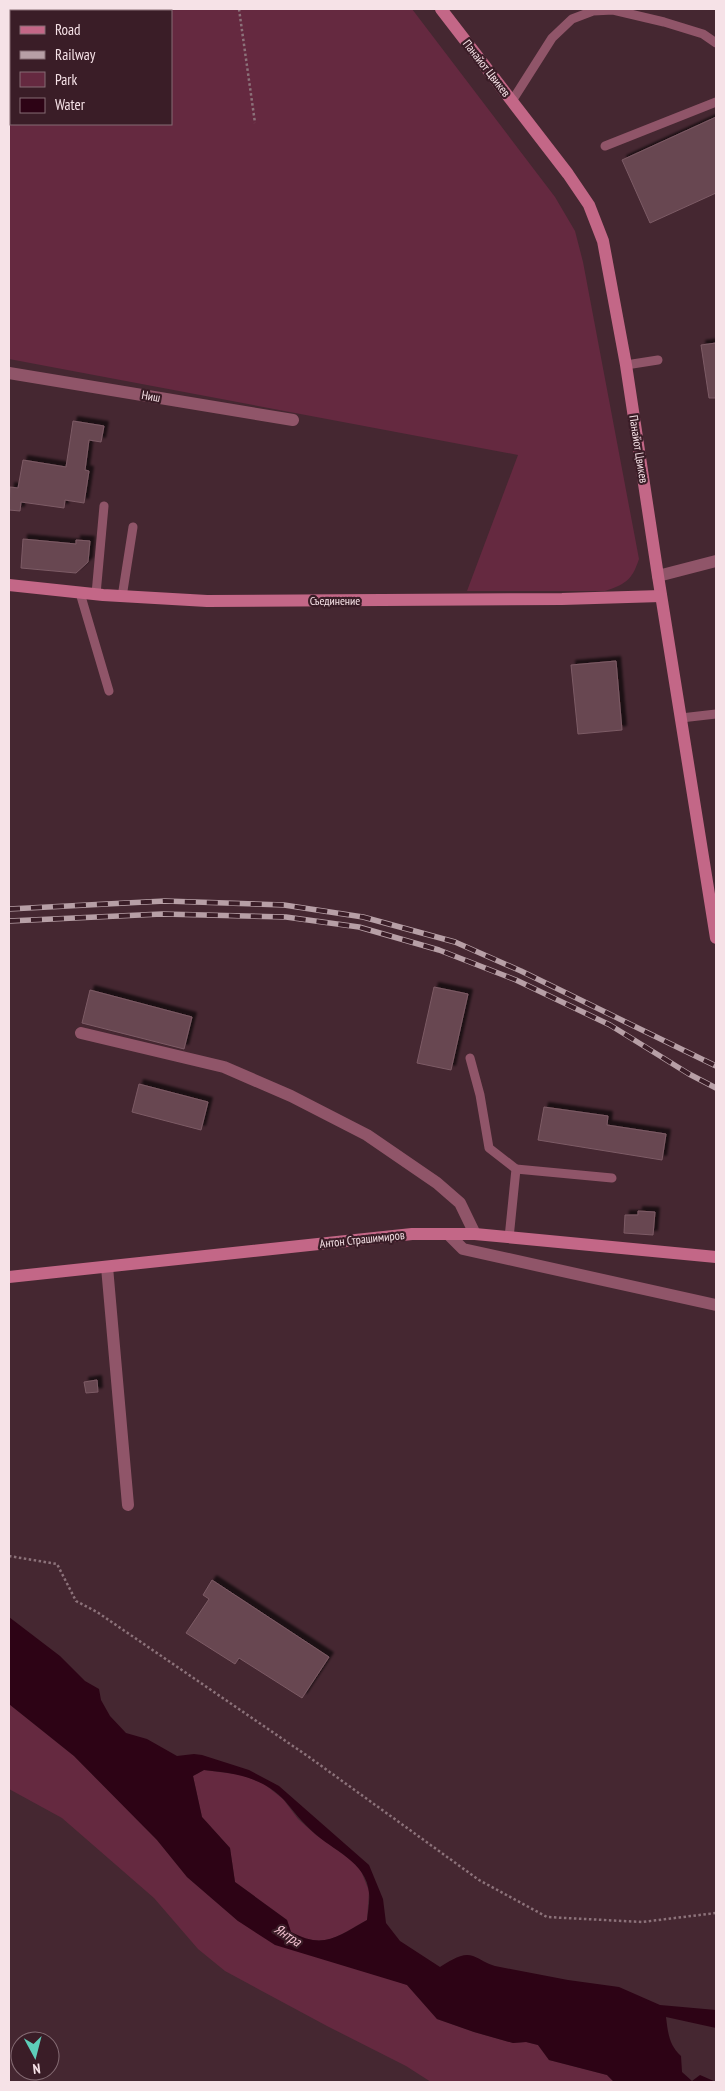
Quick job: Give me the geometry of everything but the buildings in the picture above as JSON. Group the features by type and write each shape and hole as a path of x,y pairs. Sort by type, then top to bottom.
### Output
{"street":[{"name":"Панайот Цвикев","path":"441,9 568,174 589,205 604,241 626,365 716,938"},
{"name":"Ниш","path":"9,372 293,420"},
{"path":"658,576 716,560"},
{"name":"Съединение","path":"9,586 80,593 206,601 562,599 661,596"},
{"path":"81,1033 224,1067 291,1096 359,1130 437,1184 460,1203 475,1234"},
{"name":"Антон Страшимиров","path":"9,1277 412,1234 475,1234 716,1257"},
{"path":"448,1234 463,1248 716,1305"},
{"path":"107,1267 128,1505"}],"lane":[{"path":"512,101 552,38 572,19 593,11 614,10 664,22 703,34 716,43"},
{"path":"605,146 716,102"},
{"path":"626,365 658,360"},
{"path":"96,594 104,506"},
{"path":"122,596 133,527"},
{"path":"80,593 109,691"},
{"path":"681,718 716,714"},
{"path":"470,1058 480,1095 489,1148 516,1169 612,1178"},
{"path":"509,1238 516,1169"}],"path":[{"path":"238,9 255,122"},
{"path":"9,1556 57,1564 76,1601 97,1612 309,1757 479,1880 547,1917 642,1922 716,1913"}],"green space":[{"path":"9,9 412,9 555,197 575,231 583,262 639,559 631,577 618,586 605,591 467,591 518,455 9,359"},
{"path":"9,1704 74,1756 157,1840 187,1877 238,1921 407,1985 437,2019 513,2043 526,2042 538,2045 549,2060 607,2075 614,2082 431,2082 406,2066 225,1971 198,1949 154,1898 62,1818 9,1789"},
{"path":"204,1770 242,1775 264,1784 283,1799 298,1819 316,1835 351,1860 361,1871 369,1891 367,1920 331,1939 313,1940 291,1932 287,1920 235,1882 230,1848 202,1817 193,1776"}],"water":[{"name":"Янтра","path":"9,1617 60,1656 85,1681 99,1689 101,1700 110,1716 126,1733 147,1739 177,1756 202,1755 249,1770 279,1786 369,1865 383,1899 386,1923 400,1941 440,1967 456,1958 469,1955 495,1966 568,1980 619,1987 660,2005 716,2010 716,2028 666,2017 668,2033 677,2052 681,2056 682,2072 692,2081 700,2075 716,2082 614,2082 607,2075 549,2060 538,2045 526,2042 513,2043 437,2019 407,1985 275,1945 238,1921 187,1877 157,1840 74,1756 9,1704","holes":["204,1770 248,1778 268,1786 285,1801 313,1832 355,1865 367,1882 369,1896 367,1920 339,1936 330,1939 313,1940 291,1932 287,1920 235,1882 230,1848 202,1817 193,1776"]}],"railway":[{"path":"9,909 165,901 284,905 363,917 455,942 521,971 716,1066"},
{"path":"9,921 162,914 286,917 359,927 439,950 516,980 610,1025 689,1074 716,1088"}]}
